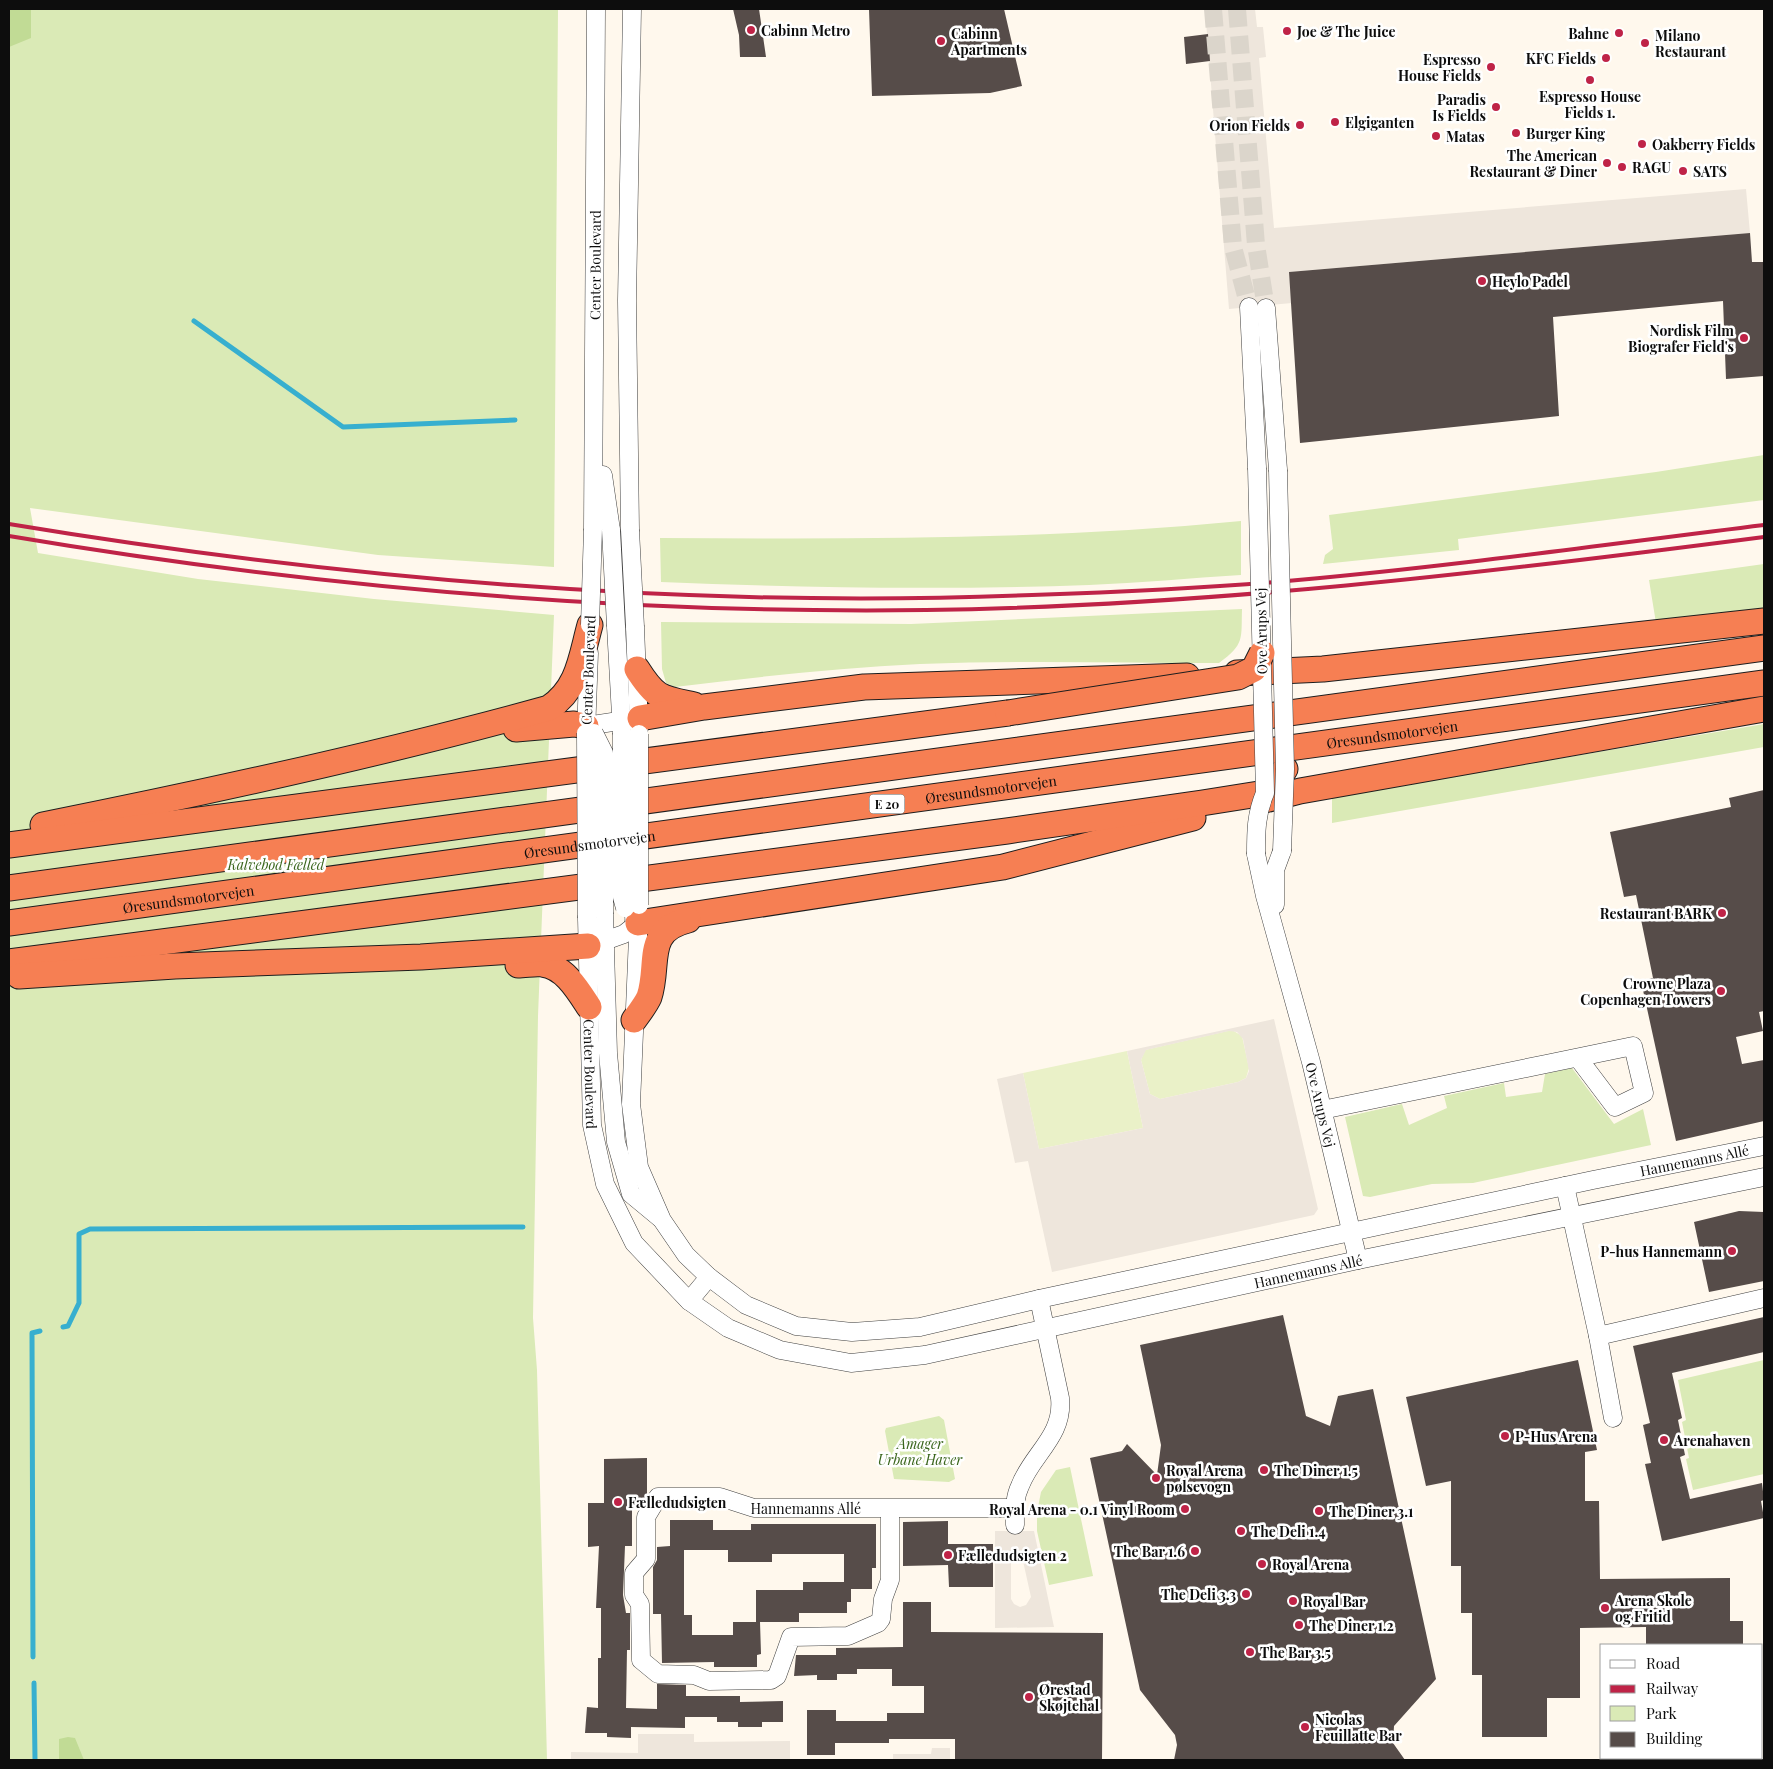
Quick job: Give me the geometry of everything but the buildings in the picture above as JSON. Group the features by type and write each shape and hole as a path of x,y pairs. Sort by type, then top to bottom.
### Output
{"highway":[{"path":"631,726 704,707 864,687 1103,680 1323,669 1764,621"},
{"path":"9,832 163,801 453,734 550,708 563,699 574,681 590,626"},
{"path":"9,888 1764,648"},
{"path":"9,845 1008,713 1238,677 1254,669 1262,653"},
{"path":"637,669 650,690 664,698 704,707"},
{"name":"Øresundsmotorvejen","path":"9,923 1764,683"},
{"path":"634,1020 649,997 656,944 666,930 684,921 735,908 1003,867 1300,791 1764,709"},
{"path":"453,734 574,724 588,731"},
{"path":"9,962 1007,831 1265,793 1276,783 1285,769"},
{"path":"634,912 735,908"},
{"path":"9,976 175,966 284,964 597,944"},
{"path":"284,964 366,975 426,973 542,964 556,968 573,984 589,1007"}],"street":[{"name":"Center Boulevard","path":"596,9 593,304 595,422 586,918 597,944 589,1007 592,1124 605,1184 634,1243 688,1301"},
{"path":"632,9 627,301 630,530 637,669 631,726 634,912 634,1020 631,1117 639,1168 662,1220 686,1255 709,1277 688,1301"},
{"name":"Ove Arups Vej","path":"1249,307 1257,468 1265,793 1258,809 1255,825 1256,854 1322,1110 1358,1260"},
{"name":"Ove Arups Vej","path":"1266,308 1278,470 1285,769 1282,851 1275,870 1274,888 1280,950"},
{"path":"595,422 611,530 616,626 631,726"},
{"path":"631,726 588,731 604,753 604,914 597,944 616,1142 632,1194 662,1220"},
{"path":"597,944 624,934 634,912"},
{"path":"1322,1110 1578,1058"},
{"name":"Hannemanns Allé","path":"709,1277 746,1305 796,1326 852,1332 920,1327 1039,1298 1565,1186 1764,1146"},
{"name":"Hannemanns Allé","path":"688,1301 728,1328 780,1350 851,1363 925,1355 1358,1260 1764,1177"},
{"path":"1565,1186 1598,1336 1613,1418"},
{"name":"Hannemanns Allé","path":"890,1508 890,1580 883,1599 880,1621 862,1632 848,1636 791,1637 777,1676 773,1679 708,1681 694,1674 658,1674 641,1660 640,1604 634,1595 634,1573 646,1559 646,1517 658,1497 727,1498 754,1508 890,1508 1015,1516 1020,1485 1053,1436 1060,1414 1060,1398 1039,1298"},
{"path":"1598,1336 1764,1298"}],"green space":[{"name":"Kalvebod Fælled","path":"9,9 558,9 554,567 378,555 30,508 38,553 198,579 374,599 554,615 538,1016 533,1318 537,1370 547,1760 9,1760"},
{"path":"9,9 31,9 31,38 9,47"},
{"path":"1764,455 1764,500 1458,539 1459,550 1323,564 1325,555 1333,549 1329,515 1656,472"},
{"path":"1241,521 1241,575 1036,587 821,587 661,582 660,538 878,538 1024,535 1096,532"},
{"path":"1764,564 1764,611 1656,623 1649,580"},
{"path":"1242,609 1240,640 1233,651 1219,663 1032,662 920,664 797,673 675,687 666,683 662,669 661,622 911,624"},
{"path":"1764,724 1764,747 1332,823 1332,797"},
{"path":"1232,1030 1242,1036 1249,1068 1246,1078 1238,1082 1160,1099 1150,1094 1141,1060 1145,1050"},
{"path":"1127,1051 1143,1128 1039,1149 1023,1073"},
{"path":"1572,1068 1614,1124 1643,1109 1651,1145 1473,1183 1432,1184 1370,1197 1363,1196 1345,1117 1402,1104 1409,1125 1447,1108 1444,1096 1504,1083 1506,1097 1542,1092 1545,1074"},
{"path":"1764,1360 1764,1474 1693,1490 1686,1459 1689,1458 1682,1422 1686,1420 1678,1380"},
{"name":"Amager Urbane Haver","path":"939,1416 944,1420 955,1479 949,1482 894,1479 886,1428"},
{"path":"1070,1467 1093,1576 1049,1585 1037,1531 1037,1512 1041,1492 1056,1470"},
{"path":"75,1738 84,1760 59,1760 59,1739"}],"shaded area":[{"path":"1205,9 1255,9 1257,27 1263,27 1266,57 1259,58 1274,228 1746,189 1750,233 1289,272 1292,303 1229,309"},
{"path":"1274,1019 1318,1209 1314,1215 1052,1272 1028,1161 1015,1163 997,1079 1023,1073 1039,1149 1143,1128 1127,1051","holes":["1229,1031 1237,1032 1243,1039 1249,1071 1246,1078 1238,1082 1160,1099 1150,1094 1141,1060 1146,1050"]},
{"path":"995,1531 1034,1531 1054,1627 995,1628","holes":["1016,1557 1023,1561 1031,1597 1026,1605 1020,1607 1014,1604 1011,1599 1011,1563"]},
{"path":"638,1734 694,1734 694,1742 790,1741 790,1760 571,1760 571,1752 638,1753"},
{"path":"932,1748 950,1748 950,1760 893,1760 893,1754 931,1754"}],"waterway":[{"path":"194,321 343,427 515,420"},
{"path":"63,1327 68,1326 79,1303 79,1234 90,1229 523,1227"},
{"path":"33,1657 32,1333 40,1331"},
{"path":"34,1683 35,1760"}],"tunnel":[{"path":"1213,9 1233,247 1249,307"},
{"path":"1237,9 1256,245 1266,308"}],"railway":[{"path":"9,524 263,561 391,575 519,586 775,598 903,598 1099,593 1265,583 1473,561 1764,525"},
{"path":"9,536 237,570 466,594 580,602 811,610 926,610 1031,607 1241,595 1451,575 1764,537"}],"place":[{"name":"Cabinn Metro","path":"751,30"},
{"name":"Joe & The Juice","path":"1287,31"},
{"name":"Bahne","path":"1619,33"},
{"name":"Cabinn Apartments","path":"941,41"},
{"name":"Milano Restaurant","path":"1645,43"},
{"name":"KFC Fields","path":"1606,58"},
{"name":"Espresso House Fields","path":"1491,67"},
{"name":"Espresso House Fields 1.","path":"1590,80"},
{"name":"Paradis Is Fields","path":"1496,107"},
{"name":"Elgiganten","path":"1335,122"},
{"name":"Orion Fields","path":"1300,125"},
{"name":"Burger King","path":"1516,133"},
{"name":"Matas","path":"1436,136"},
{"name":"Oakberry Fields","path":"1642,144"},
{"name":"The American Restaurant & Diner","path":"1607,163"},
{"name":"RAGU","path":"1622,167"},
{"name":"SATS","path":"1683,171"},
{"name":"Heylo Padel","path":"1482,281"},
{"name":"Nordisk Film Biografer Field's","path":"1744,338"},
{"name":"Restaurant BARK","path":"1722,913"},
{"name":"Crowne Plaza Copenhagen Towers","path":"1721,991"},
{"name":"P-hus Hannemann","path":"1732,1251"},
{"name":"P-Hus Arena","path":"1505,1436"},
{"name":"Arenahaven","path":"1664,1440"},
{"name":"The Diner 1.5","path":"1264,1470"},
{"name":"Royal Arena pølsevogn","path":"1156,1478"},
{"name":"Fælledudsigten","path":"618,1502"},
{"name":"Royal Arena - 0.1 Vinyl Room","path":"1185,1509"},
{"name":"The Diner 3.1","path":"1319,1511"},
{"name":"The Deli 1.4","path":"1241,1531"},
{"name":"The Bar 1.6","path":"1195,1551"},
{"name":"Fælledudsigten 2","path":"948,1555"},
{"name":"Royal Arena","path":"1262,1564"},
{"name":"The Deli 3.3","path":"1246,1594"},
{"name":"Royal Bar","path":"1293,1601"},
{"name":"Arena Skole og Fritid","path":"1605,1608"},
{"name":"The Diner 1.2","path":"1299,1625"},
{"name":"The Bar 3.5","path":"1250,1652"},
{"name":"Ørestad Skøjtehal","path":"1029,1697"},
{"name":"Nicolas Feuillatte Bar","path":"1305,1727"}]}
